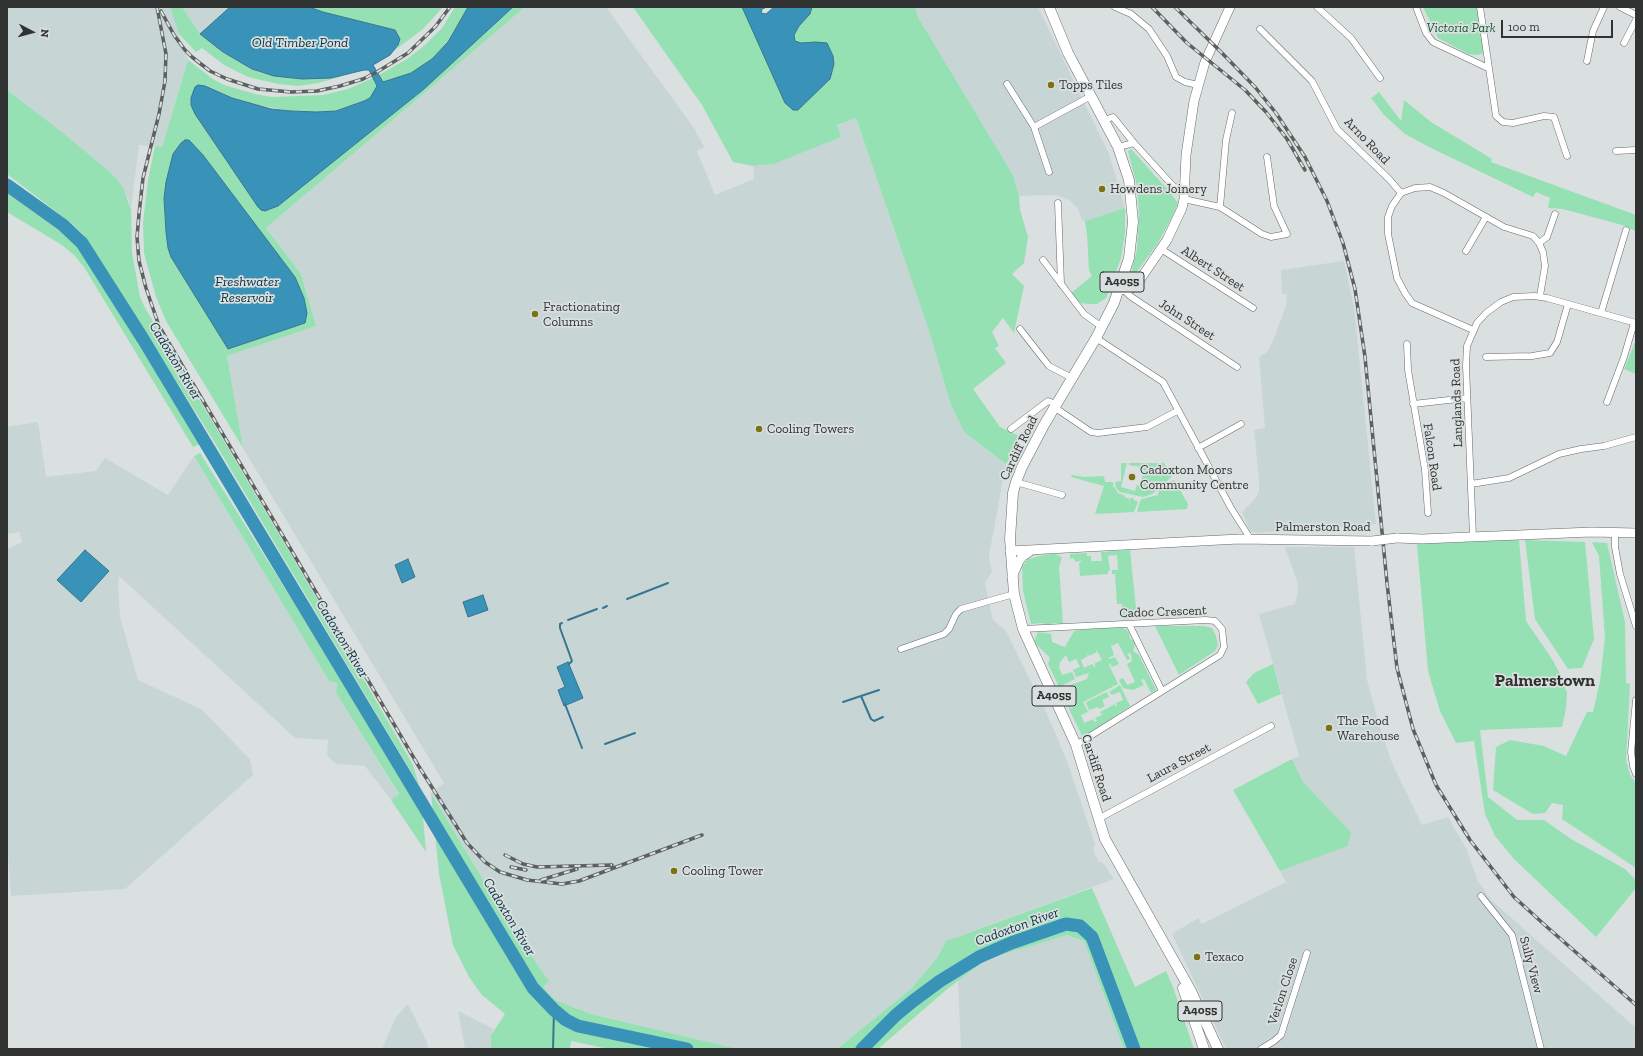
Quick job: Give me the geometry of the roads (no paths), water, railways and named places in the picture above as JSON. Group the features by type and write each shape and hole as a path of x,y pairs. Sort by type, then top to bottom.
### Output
{"main road":[{"name":"Cardiff Road","path":"1049,7 1068,54 1118,147 1129,180 1133,222 1129,258 1122,290 1096,338 1055,406 1022,467 1016,482 1013,493 1010,520 1010,551 1014,594 1023,629 1076,745 1098,819 1110,850 1191,991 1218,1049"},
{"name":"Cardiff Road","path":"1180,974 1204,1049"}],"street":[{"path":"1115,7 1131,14 1149,29 1167,56 1176,77 1185,82 1198,85"},
{"path":"1122,290 1130,289 1139,281 1161,249 1176,223 1182,208 1184,199 1189,125 1198,85 1208,56 1230,7"},
{"path":"1317,7 1351,38 1380,78"},
{"path":"1416,7 1426,33 1433,42 1488,68"},
{"path":"1480,7 1496,116 1503,122 1513,123 1544,116 1554,117 1567,156"},
{"path":"1587,61 1593,31 1604,7"},
{"path":"1620,7 1636,15"},
{"path":"1624,43 1636,20"},
{"name":"Arno Road","path":"1260,29 1312,81 1337,128 1389,179 1401,193"},
{"path":"1007,84 1034,127 1049,172"},
{"path":"1034,127 1091,96"},
{"path":"1220,207 1226,140 1232,113"},
{"path":"1104,120 1113,117 1134,143 1174,187 1184,188"},
{"path":"1118,147 1134,143"},
{"path":"1616,151 1636,150"},
{"path":"1184,199 1220,207 1262,234 1271,236 1286,234 1274,206 1267,157"},
{"path":"1473,330 1412,304 1397,278 1388,234 1388,217 1392,206 1401,193 1416,188 1430,187 1444,192 1504,227 1533,236 1544,252 1545,266 1540,296"},
{"path":"1058,203 1061,284"},
{"path":"1539,243 1546,237 1555,214"},
{"path":"1466,250 1486,217"},
{"path":"1601,313 1626,230"},
{"name":"Albert Street","path":"1161,249 1253,308"},
{"path":"1043,260 1084,314 1102,327"},
{"name":"John Street","path":"1122,290 1237,367"},
{"name":"Langlands Road","path":"1474,537 1466,358 1467,346 1473,330 1486,313 1501,302 1513,297 1540,296 1635,323"},
{"path":"1486,357 1532,356 1550,353 1557,342 1568,304"},
{"path":"1607,402 1635,323"},
{"path":"1020,329 1049,366 1072,378"},
{"path":"1096,338 1163,382 1177,407 1177,411 1249,539"},
{"name":"Falcon Road","path":"1407,344 1408,370 1425,470 1428,513"},
{"path":"1413,404 1467,398"},
{"path":"1011,429 1048,401 1091,432 1098,433 1147,427 1177,411"},
{"path":"1198,448 1241,424"},
{"path":"1471,484 1509,478 1559,454 1604,446 1636,436"},
{"path":"1016,482 1062,495"},
{"name":"Palmerston Road","path":"1010,551 1249,539 1372,541 1397,538 1474,537 1592,532 1636,533"},
{"path":"1615,532 1615,547 1620,574 1636,626"},
{"path":"1012,578 1019,561 1032,550"},
{"path":"901,649 944,634 949,629 956,614 965,607 1014,594"},
{"name":"Cadoc Crescent","path":"1023,629 1206,620 1215,621 1222,629 1224,647 1220,655 1076,745"},
{"path":"1129,624 1162,691"},
{"path":"1636,700 1631,752 1636,774"},
{"name":"Laura Street","path":"1098,819 1271,726"},
{"name":"Sully View","path":"1481,896 1512,935 1541,1049"},
{"name":"Verlon Close","path":"1261,1049 1280,1036 1307,953"}],"water":[{"name":"Old Timber Pond","path":"230,7 309,7 323,12 395,30 400,39 398,45 390,55 373,65 383,82 411,73 432,59 448,42 468,7 513,7 424,89 278,206 265,211 258,207 195,114 191,105 191,98 195,87 198,85 205,86 232,98 271,109 317,112 336,111 364,101 370,98 377,86 369,70 331,78 302,79 274,76 252,69 223,52 200,34"},
{"path":"742,7 767,7 762,9 761,13 766,14 774,7 812,7 810,14 799,26 794,35 795,41 801,43 827,43 833,56 834,64 830,79 798,110 793,110 785,103"},
{"name":"Freshwater Reservoir","path":"185,140 189,140 203,155 295,277 304,298 307,313 305,323 228,349 171,257 168,248 164,198 166,182 173,154"},
{"path":"85,550 109,571 81,602 57,580"},
{"path":"408,559 415,577 402,583 395,565"},
{"path":"483,595 488,610 468,617 463,602"},
{"path":"568,662 583,698 564,706 558,690 565,687 557,667"}],"waterway":[{"name":"Cadoxton River","path":"7,185 63,225 82,243 143,339 533,988 554,1010 566,1020 578,1026 687,1049"},
{"path":"627,599 668,583"},
{"path":"603,608 607,606"},
{"path":"568,620 597,609"},
{"path":"562,623 560,624 560,628 572,661 569,664"},
{"path":"843,702 879,690"},
{"path":"861,696 871,719 874,721 883,717"},
{"path":"565,704 582,748"},
{"path":"605,744 635,733"},
{"name":"Cadoxton River","path":"862,1049 896,1015 913,1001 940,981 979,957 1011,943 1066,924 1080,926 1092,937 1134,1049"},
{"path":"553,1049 554,1010"}],"railway":[{"path":"157,7 166,54 165,81 159,114 143,178 137,237 139,261 146,288 159,326 418,765 467,843 485,862 500,872 527,880 562,884 579,881 702,835"},
{"path":"161,11 174,35 185,50 210,71 227,79 258,89 291,92 317,91 340,86 363,79 377,72 408,53 435,27 450,7"},
{"path":"1152,7 1187,43 1245,90 1266,112 1287,139 1305,170"},
{"path":"1175,7 1255,87 1276,113 1305,157 1327,201 1343,243 1355,289 1365,357 1387,583 1397,668 1413,729 1436,785 1470,840 1514,897 1636,1005"},
{"path":"505,855 523,864 537,867 612,865"},
{"path":"511,867 526,870"},
{"path":"541,880 577,869"}],"place":[{"name":"Topps Tiles","path":"1051,85"},
{"name":"Howdens Joinery","path":"1102,189"},
{"name":"Fractionating Columns","path":"535,314"},
{"name":"Cooling Towers","path":"759,429"},
{"name":"Cadoxton Moors Community Centre","path":"1132,477"},
{"name":"The Food Warehouse","path":"1329,728"},
{"name":"Cooling Tower","path":"674,871"},
{"name":"Texaco","path":"1197,957"}],"district":[{"name":"Palmerstown","path":"1545,681"}],"park label":[{"name":"Victoria Park","path":"1461,28"}]}
